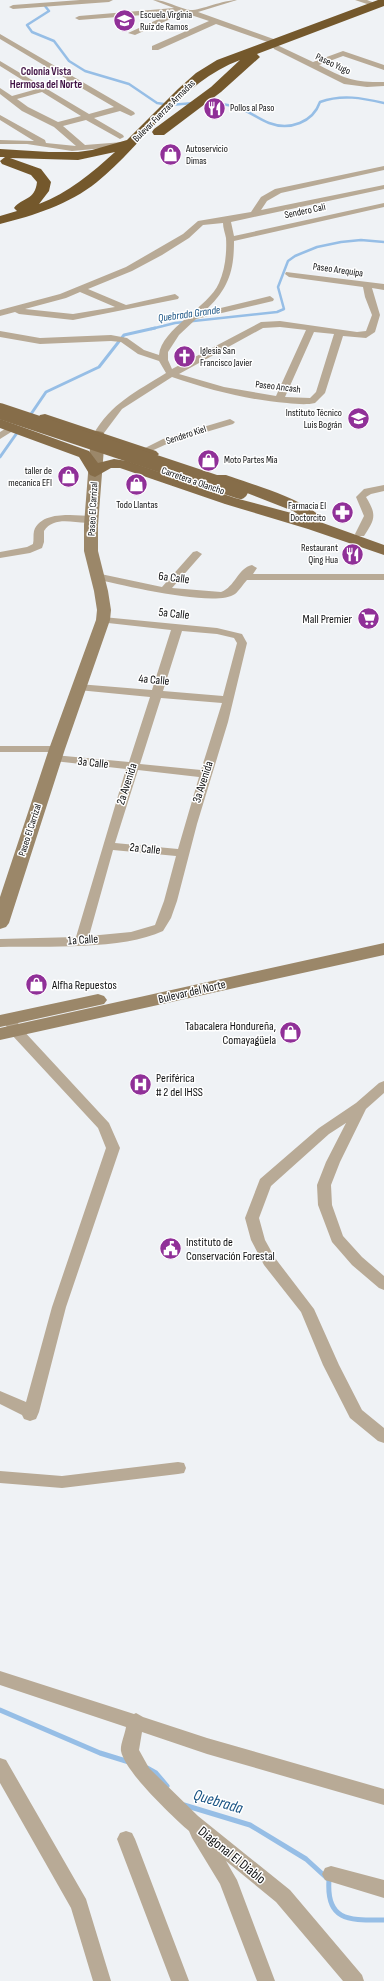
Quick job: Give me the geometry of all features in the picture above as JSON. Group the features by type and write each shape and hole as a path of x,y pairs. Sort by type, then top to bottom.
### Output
{"highway":[{"name":"Bulevar Fuerzas Armadas","path":"1,223 46,206 73,193 94,178 137,138 198,77 221,63 276,45 381,5"},
{"name":"Bulevar Fuerzas Armadas","path":"1,223 60,208 95,189 165,126 226,82 241,64 276,45"},
{"path":"198,77 204,84 214,85 226,82"},
{"path":"184,90 201,88 207,89 209,95"},
{"path":"0,153 47,157 72,157 105,152 122,141 137,138"},
{"path":"0,160 28,168 41,177 44,182 44,189 41,195 1,223"}],"main road":[{"path":"0,405 98,435 247,487 298,508 311,522"},
{"name":"Carretera a Olancho","path":"0,411 237,493 384,550"},
{"name":"Carretera a Olancho","path":"0,416 237,493"},
{"path":"10,426 90,454 90,462 95,472 102,465 110,463 122,464 230,501 311,522"},
{"name":"Carretera a Olancho","path":"311,522 360,534 384,542"}],"street":[{"path":"12,7 109,0"},
{"name":"Paseo Yugo","path":"157,0 276,45 347,82 367,85 384,84"},
{"path":"210,0 220,4"},
{"path":"132,33 189,11 233,0"},
{"path":"359,0 381,5"},
{"path":"79,18 189,11"},
{"path":"155,48 216,22"},
{"path":"0,36 131,114"},
{"path":"312,65 343,53 384,68"},
{"path":"0,63 88,117 122,141"},
{"path":"12,98 74,80"},
{"path":"367,85 384,91"},
{"path":"0,90 12,98 25,110 57,125 82,148"},
{"path":"57,125 122,108"},
{"path":"0,117 48,146"},
{"path":"0,142 27,142 48,146 82,148 122,141"},
{"path":"255,213 264,199 278,191 384,168"},
{"path":"342,177 383,206"},
{"path":"0,313 63,296 129,269 160,253 186,236 201,223 227,220 384,186"},
{"name":"Sendero Cali","path":"230,239 383,206"},
{"path":"171,374 163,360 164,349 183,326 221,288 226,271 230,239 226,228 227,220"},
{"name":"Paseo Arequipa","path":"290,274 384,287"},
{"path":"90,454 103,426 119,407 171,374 261,325 280,324 339,333 366,335 370,332 376,316 368,297 367,285"},
{"path":"80,289 124,307"},
{"path":"15,310 73,317 175,297"},
{"path":"194,316 270,299"},
{"path":"280,398 311,329"},
{"name":"Paseo Ancash","path":"171,374 207,386 305,402 312,401 320,393 339,333"},
{"path":"0,334 40,341 111,338 124,340 141,352 163,360"},
{"name":"Sendero Kiel","path":"144,451 166,441 230,422"},
{"path":"0,436 10,426"},
{"name":"Paseo El Carrizal","path":"0,923 55,753 103,620 104,610 101,591 91,555 95,472"},
{"path":"360,534 370,516 370,512 361,497 362,495 367,492 384,488"},
{"path":"1,557 30,550 38,546 39,532 42,526 49,521 62,519 92,519"},
{"path":"164,591 197,554"},
{"name":"6a Calle","path":"96,576 164,591 225,594 234,590 243,577 252,568"},
{"path":"243,577 384,577"},
{"name":"5a Calle","path":"103,620 229,634 238,636 241,640"},
{"name":"2a Avenida","path":"81,941 108,846 155,694 178,628"},
{"name":"3a Avenida","path":"162,924 173,892 205,774 215,748 242,643 241,640"},
{"name":"4a Calle","path":"78,687 227,700"},
{"name":"3a Calle","path":"0,750 55,753 133,767 205,774"},
{"name":"2a Calle","path":"108,846 183,853"},
{"name":"1a Calle","path":"0,942 81,941 148,932 155,930 162,924"},
{"name":"Bulevar del Norte","path":"6,1027 384,937"},
{"name":"Bulevar del Norte","path":"6,1027 384,949"},
{"path":"0,1396 30,1414 58,1307 113,1148 104,1126 6,1027"},
{"path":"384,1086 361,1106 324,1131 265,1182 252,1218 258,1240 269,1261 307,1309 331,1365 356,1414 384,1437"},
{"path":"361,1106 333,1162 324,1185 325,1205 337,1238 357,1261 384,1284"},
{"path":"0,1476 62,1482 178,1468"},
{"path":"0,1678 136,1721 207,1746 384,1797"},
{"name":"Diagonal El Diablo","path":"136,1721 130,1751 143,1774 192,1822 283,1896 355,1981"},
{"path":"0,1766 79,1905 102,1981"},
{"path":"192,1822 228,1880 266,1981"},
{"path":"126,1839 180,1981"},
{"path":"331,1874 384,1889"}],"waterway":[{"path":"45,6 49,11 27,25 32,32 54,41 69,61 85,71 129,84 157,103 170,105 194,103"},
{"path":"203,103 221,104 235,107 247,111 269,123 285,126 293,125 306,120 317,109 320,102 336,98 344,97 384,103"},
{"name":"Quebrada Grande","path":"155,328 175,323 277,312 284,309 278,287 288,261 295,256 317,247 341,242 361,240 384,242"},
{"name":"Quebrada Grande","path":"29,417 46,392 99,367 124,335 155,328"},
{"name":"Quebrada Grande","path":"151,329 155,328"},
{"name":"Quebrada Grande","path":"0,457 19,430"},
{"name":"Quebrada","path":"0,1710 100,1753 129,1762"},
{"name":"Quebrada","path":"147,1768 156,1773 167,1786"},
{"name":"Quebrada","path":"184,1805 250,1825 306,1859 329,1880 329,1894 332,1904 336,1911 343,1916 361,1920 384,1920"}],"place":[{"name":"Escuela Virginia Ruíz de Ramos","path":"125,21"},
{"name":"Pollos al Paso","path":"214,108"},
{"name":"Autoservicio Dimas","path":"170,155"},
{"name":"Iglesia San Francisco Javier","path":"184,357"},
{"name":"Instituto Técnico Luis Bográn","path":"358,419"},
{"name":"Moto Partes Mia","path":"208,460"},
{"name":"taller de mecanica EFI","path":"68,477"},
{"name":"Todo Llantas","path":"137,485"},
{"name":"Farmacia El Doctorcito","path":"342,512"},
{"name":"Restaurant Qing Hua","path":"353,554"},
{"name":"Mall Premier","path":"368,619"},
{"name":"Alfha Repuestos","path":"37,985"},
{"name":"Tabacalera Hondureña, Comayagüela","path":"291,1033"},
{"name":"Periférica # 2 del IHSS","path":"141,1085"},
{"name":"Instituto de Conservación Forestal","path":"170,1249"}],"district":[{"name":"Colonia Vista Hermosa del Norte","path":"46,77"}]}
